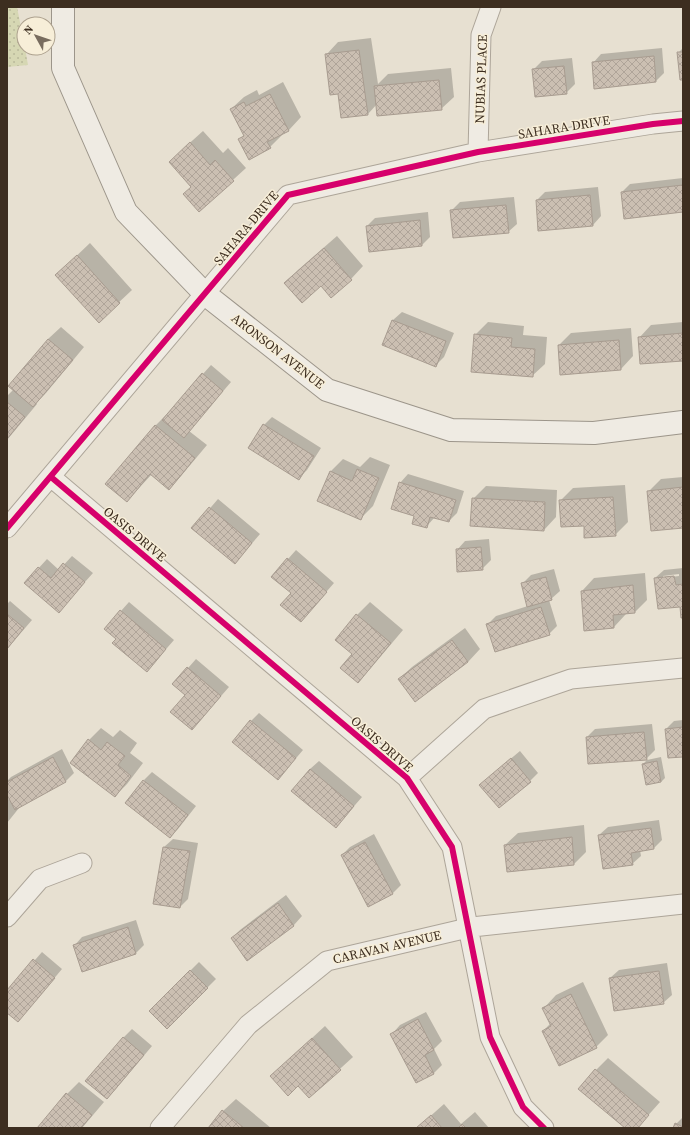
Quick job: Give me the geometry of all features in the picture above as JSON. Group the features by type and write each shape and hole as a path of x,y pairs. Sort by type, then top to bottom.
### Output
{"main road":[{"name":"ARONSON AVENUE","path":"63,7 63,68 126,212 205,294 327,390 451,430 594,433 683,422"}],"street":[{"name":"NUBIAS PLACE","path":"478,152 481,34 491,7"},
{"name":"SAHARA DRIVE","path":"7,528 288,195 478,152 653,124 683,121"},
{"name":"OASIS DRIVE","path":"51,477 407,778 452,848 490,1037 522,1106 544,1128"},
{"path":"407,778 484,709 571,679 683,668"},
{"path":"7,917 40,879 82,863"},
{"name":"CARAVAN AVENUE","path":"160,1128 248,1024 327,962 469,928 683,904"}],"green space":[{"path":"7,7 17,7 19,16 16,16 16,56 26,56 28,65 7,67"}],"building":[{"path":"359,50 368,115 341,118 338,94 330,95 325,54"},
{"path":"677,52 683,52 683,80 680,80"},
{"path":"654,56 656,82 594,89 592,62"},
{"path":"564,66 567,94 535,97 532,69"},
{"path":"439,80 442,110 377,116 374,86"},
{"path":"270,94 289,131 267,142 271,148 249,160 238,139 244,136 230,109 244,102 246,106"},
{"path":"190,142 210,165 215,160 234,181 199,212 183,194 191,187 169,162"},
{"path":"683,185 683,212 624,219 621,192"},
{"path":"590,195 593,226 538,231 536,200"},
{"path":"506,205 509,233 453,238 450,210"},
{"path":"420,220 422,246 369,252 366,226"},
{"path":"324,248 352,280 331,298 321,286 302,303 284,283"},
{"path":"77,255 120,303 99,323 55,275"},
{"path":"392,320 446,341 436,367 382,345"},
{"path":"683,333 683,361 640,364 638,337"},
{"path":"474,334 512,338 511,347 535,349 533,377 471,372"},
{"path":"48,339 73,360 33,407 8,386"},
{"path":"619,340 621,370 560,375 558,345"},
{"path":"202,373 223,391 184,438 162,420"},
{"path":"7,402 25,417 7,439"},
{"path":"263,424 314,456 299,480 248,448"},
{"path":"155,425 195,458 169,490 150,474 127,502 105,484"},
{"path":"357,469 379,478 361,520 317,501 330,471 352,481"},
{"path":"399,482 456,500 449,522 430,517 427,528 412,524 414,516 391,509"},
{"path":"683,487 683,528 651,531 647,491"},
{"path":"613,497 616,536 584,538 584,526 561,527 559,500"},
{"path":"472,498 545,502 544,531 470,526"},
{"path":"209,507 252,543 235,564 191,528"},
{"path":"481,547 483,570 457,572 456,549"},
{"path":"287,558 327,592 301,622 280,605 291,593 271,577"},
{"path":"63,563 85,582 59,613 24,583 38,567 51,578"},
{"path":"674,576 676,585 683,584 683,618 681,618 680,607 658,609 654,578"},
{"path":"546,577 552,600 527,607 521,583"},
{"path":"633,585 635,613 613,615 614,628 584,631 581,591"},
{"path":"541,607 550,635 495,652 486,624"},
{"path":"120,610 166,649 147,672 112,643 116,639 104,629"},
{"path":"7,614 24,628 7,649"},
{"path":"356,614 391,643 358,683 340,668 352,654 335,640"},
{"path":"452,640 468,662 415,702 398,679"},
{"path":"187,667 221,696 192,730 170,712 185,695 172,684"},
{"path":"250,720 296,758 278,780 232,742"},
{"path":"683,727 683,757 668,758 665,729"},
{"path":"644,732 647,760 588,764 586,737"},
{"path":"88,739 101,750 107,742 125,756 118,765 131,776 115,797 70,763"},
{"path":"53,757 66,782 15,810 7,795 7,782"},
{"path":"511,758 531,782 499,808 479,785"},
{"path":"657,761 661,782 646,785 642,764"},
{"path":"310,769 354,806 336,828 291,791"},
{"path":"143,780 188,815 170,838 125,803"},
{"path":"651,828 654,849 631,853 633,865 603,869 598,835"},
{"path":"572,837 574,865 507,872 504,845"},
{"path":"365,842 393,894 368,907 341,855"},
{"path":"163,847 190,851 180,908 153,904"},
{"path":"278,903 294,926 247,961 231,938"},
{"path":"128,927 136,954 82,972 73,945"},
{"path":"33,959 55,978 18,1022 7,1013 7,990"},
{"path":"190,970 208,988 167,1029 149,1011"},
{"path":"659,971 664,1004 614,1011 609,978"},
{"path":"571,994 597,1048 559,1066 542,1031 551,1026 542,1008"},
{"path":"418,1019 434,1050 425,1055 434,1074 416,1083 390,1034"},
{"path":"123,1037 144,1055 107,1099 85,1081"},
{"path":"312,1038 341,1070 309,1098 298,1086 288,1096 270,1076"},
{"path":"595,1069 649,1115 638,1128 625,1128 578,1089"},
{"path":"66,1093 92,1115 81,1128 37,1128"},
{"path":"222,1110 244,1128 208,1128"},
{"path":"431,1115 442,1128 416,1128"},
{"path":"675,1123 683,1127 683,1128 673,1128"},
{"path":"462,1124 466,1128 458,1128"}],"cycle path":[{"path":"7,528 288,195 478,152 653,124 683,121"},
{"path":"51,477 407,778 452,847 490,1037 523,1107 544,1128"}]}
